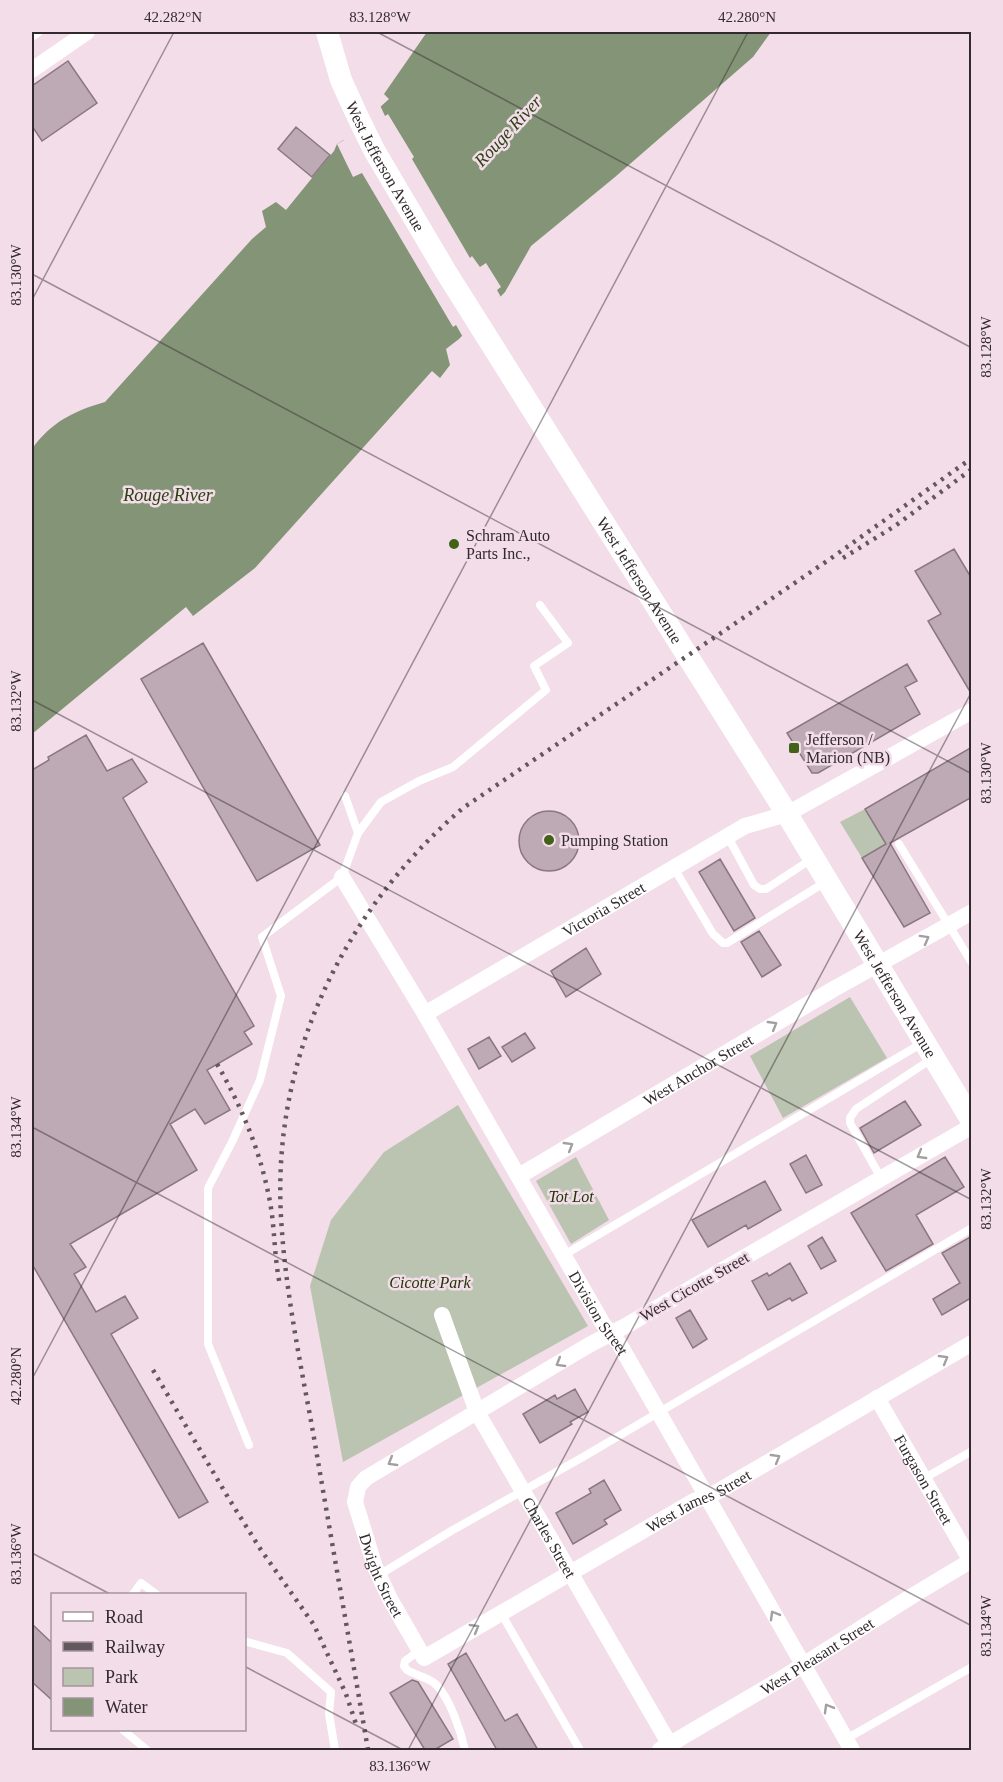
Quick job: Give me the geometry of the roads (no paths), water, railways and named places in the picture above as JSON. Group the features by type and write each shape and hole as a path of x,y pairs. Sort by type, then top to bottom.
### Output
{"main road":[{"name":"West Jefferson Avenue","path":"327,32 341,80 374,150 477,322 786,814 972,1121"}],"street":[{"path":"32,70 87,32"},
{"name":"Victoria Street","path":"425,1014 745,826 786,814 972,711"},
{"name":"Division Street","path":"342,877 425,1014 603,1324 620,1346 849,1745"},
{"name":"West Anchor Street","path":"519,1176 972,912"},
{"name":"West Cicotte Street","path":"358,1487 366,1478 477,1412 972,1126"},
{"name":"Charles Street","path":"442,1315 477,1412 668,1749"},
{"name":"West James Street","path":"422,1654 501,1613 694,1501 717,1492 972,1343"},
{"name":"Furgason Street","path":"877,1398 971,1562"},
{"name":"Dwight Street","path":"358,1487 355,1502 379,1575 422,1654"},
{"name":"West Pleasant Street","path":"668,1749 912,1596 971,1562"}],"lane":[{"path":"32,37 39,32"},
{"path":"249,1446 208,1344 208,1188 260,1080 281,996 262,937 342,877 358,833 381,802 419,781 453,768 546,690 534,666 568,643 540,605"},
{"path":"345,796 358,833"},
{"path":"728,837 754,885 760,889 766,889 813,858"},
{"path":"899,844 972,963"},
{"path":"674,868 713,934 723,943 727,943 827,881"},
{"path":"881,1178 850,1123 852,1114 929,1050"},
{"path":"564,1255 929,1050"},
{"path":"379,1575 972,1228"},
{"path":"923,1479 972,1451"},
{"path":"134,1593 141,1583 155,1593"},
{"path":"501,1613 580,1750"},
{"path":"246,1642 287,1653 331,1692 329,1714 335,1750"},
{"path":"422,1654 405,1661 404,1666 407,1670 435,1683 458,1723 465,1750"},
{"path":"849,1745 972,1667"},
{"path":"124,1731 147,1750"}],"water":[{"name":"Rouge River","path":"427,32 771,32 753,57 615,177 531,246 505,292 459,339 446,349 450,365 440,378 432,371 255,568 193,616 186,607 32,734 32,449 47,432 64,419 83,409 105,402 252,239 266,227 262,211 276,202 286,210 334,151 337,144 389,99 384,94"}],"railway":[{"path":"368,1750 294,1325 281,1217 281,1158 289,1100 303,1045 324,992 350,941 383,893 420,849 463,808 830,559 972,458"},
{"path":"843,558 895,526 972,469"},
{"path":"217,1064 235,1097 256,1148 272,1212 280,1285"},
{"path":"153,1370 261,1550 314,1625 346,1694 357,1727"}],"place":[{"name":"Schram Auto Parts Inc.,","path":"454,544"},
{"name":"Jefferson / Marion (NB)","path":"794,748"},
{"name":"Pumping Station","path":"549,840"}],"park label":[{"name":"Tot Lot","path":"571,1196"},
{"name":"Cicotte Park","path":"430,1282"}]}
